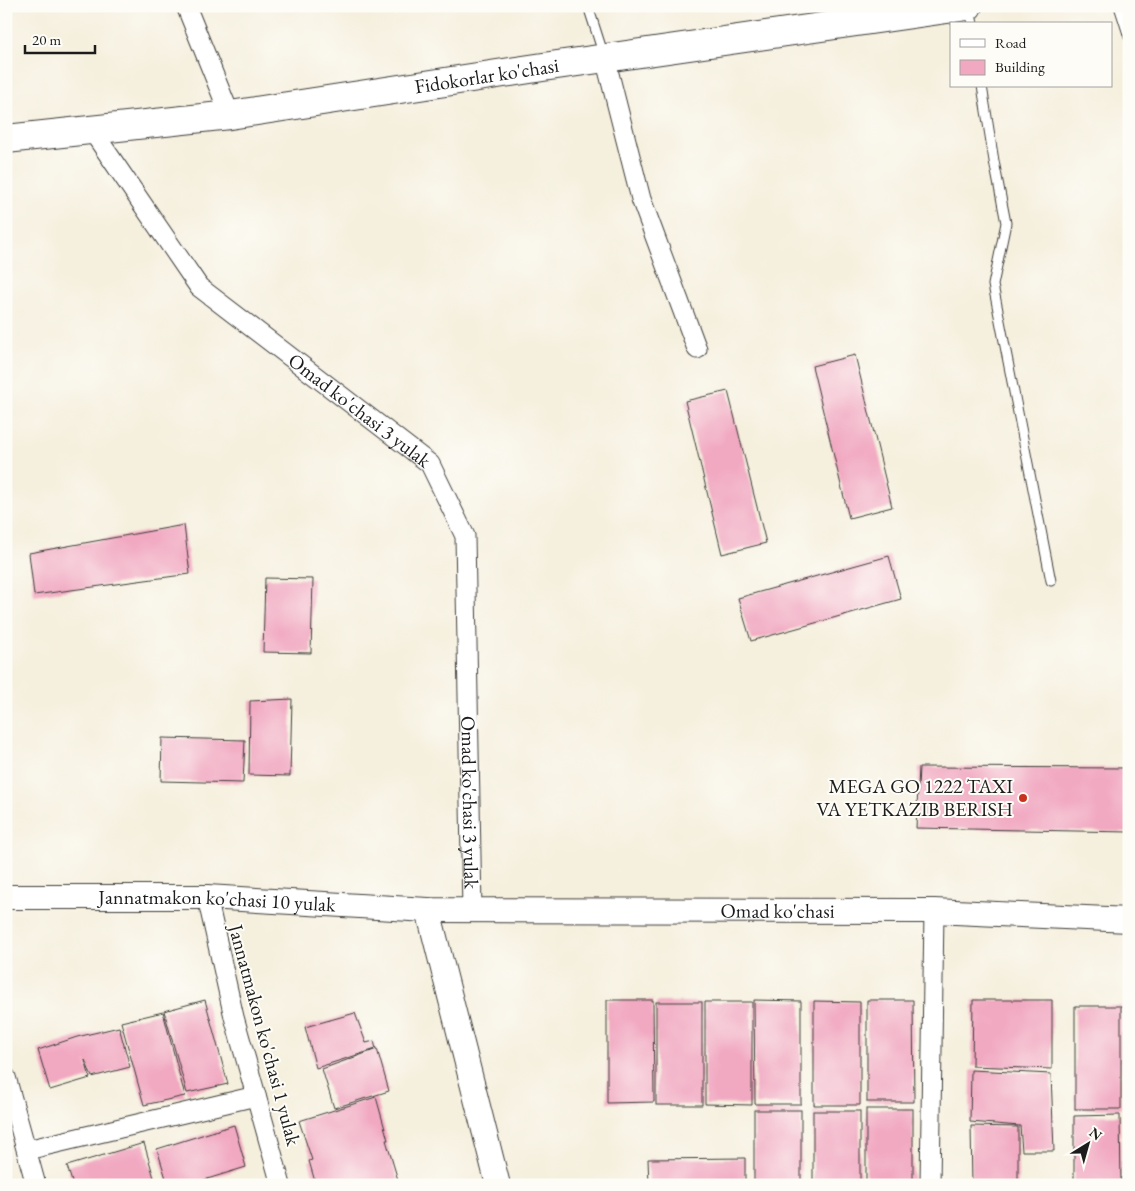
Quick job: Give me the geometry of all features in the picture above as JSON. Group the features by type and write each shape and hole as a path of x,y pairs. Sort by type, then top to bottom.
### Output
{"main road":[{"name":"Fidokorlar ko'chasi","path":"6,138 230,115 605,58 969,6"}],"street":[{"path":"186,6 230,115"},
{"path":"605,58 641,199 697,349"},
{"name":"Omad ko'chasi 3 yulak","path":"91,129 199,287 430,464 465,536 472,910"},
{"name":"Jannatmakon ko'chasi 10 yulak","path":"6,897 207,897 428,910"},
{"name":"Jannatmakon ko'chasi 1 yulak","path":"207,897 234,1017 281,1185"},
{"path":"428,910 498,1185"},
{"name":"Omad ko'chasi","path":"428,910 934,911 1129,920"},
{"path":"930,1185 934,911"},
{"path":"8,1089 36,1185"},
{"path":"27,1150 256,1096"}],"lane":[{"path":"588,6 605,58"},
{"path":"969,6 973,22"},
{"path":"1119,6 1129,37"},
{"path":"982,88 1006,222 994,285 1051,581"}],"building":[{"path":"855,355 892,507 849,518 812,366"},
{"path":"728,391 766,543 722,554 685,401"},
{"path":"184,525 190,574 34,595 29,553"},
{"path":"889,556 901,599 751,641 738,598"},
{"path":"265,578 313,579 311,653 263,652"},
{"path":"292,699 290,776 249,775 250,701"},
{"path":"162,738 245,740 243,783 161,781"},
{"name":"MEGA GO 1222 TAXI VA YETKAZIB BERISH","path":"919,767 1129,768 1129,832 916,828"},
{"path":"205,1000 228,1084 187,1093 164,1011"},
{"path":"607,1000 653,1000 654,1102 607,1103"},
{"path":"754,1000 801,1001 801,1104 755,1104"},
{"path":"867,1000 913,1000 914,1102 867,1102"},
{"path":"973,1000 1052,1000 1052,1069 972,1066"},
{"path":"814,1001 860,1002 860,1105 814,1105"},
{"path":"656,1002 702,1002 702,1105 656,1105"},
{"path":"705,1002 752,1002 752,1105 705,1104"},
{"path":"1075,1006 1121,1006 1121,1109 1075,1109"},
{"path":"163,1012 185,1096 144,1105 121,1022"},
{"path":"355,1013 366,1043 374,1041 376,1049 316,1068 305,1027"},
{"path":"119,1027 130,1067 92,1077 85,1060 90,1078 50,1090 38,1050 77,1037"},
{"path":"377,1049 389,1091 334,1108 322,1069"},
{"path":"971,1070 1051,1074 1054,1151 1022,1151 1020,1126 970,1122"},
{"path":"376,1097 398,1180 382,1185 316,1185 309,1161 312,1160 299,1121"},
{"path":"866,1109 913,1109 913,1185 866,1185"},
{"path":"754,1110 801,1110 801,1185 754,1185"},
{"path":"813,1111 860,1111 860,1185 813,1185"},
{"path":"1120,1115 1121,1185 1074,1185 1074,1116"},
{"path":"234,1125 246,1167 188,1185 168,1185 157,1149"},
{"path":"971,1126 1018,1127 1018,1185 972,1185"},
{"path":"144,1143 156,1185 73,1185 67,1166"},
{"path":"745,1158 745,1185 649,1185 648,1159"}],"place":[{"name":"MEGA GO 1222 TAXI VA YETKAZIB BERISH","path":"1023,798"}]}
